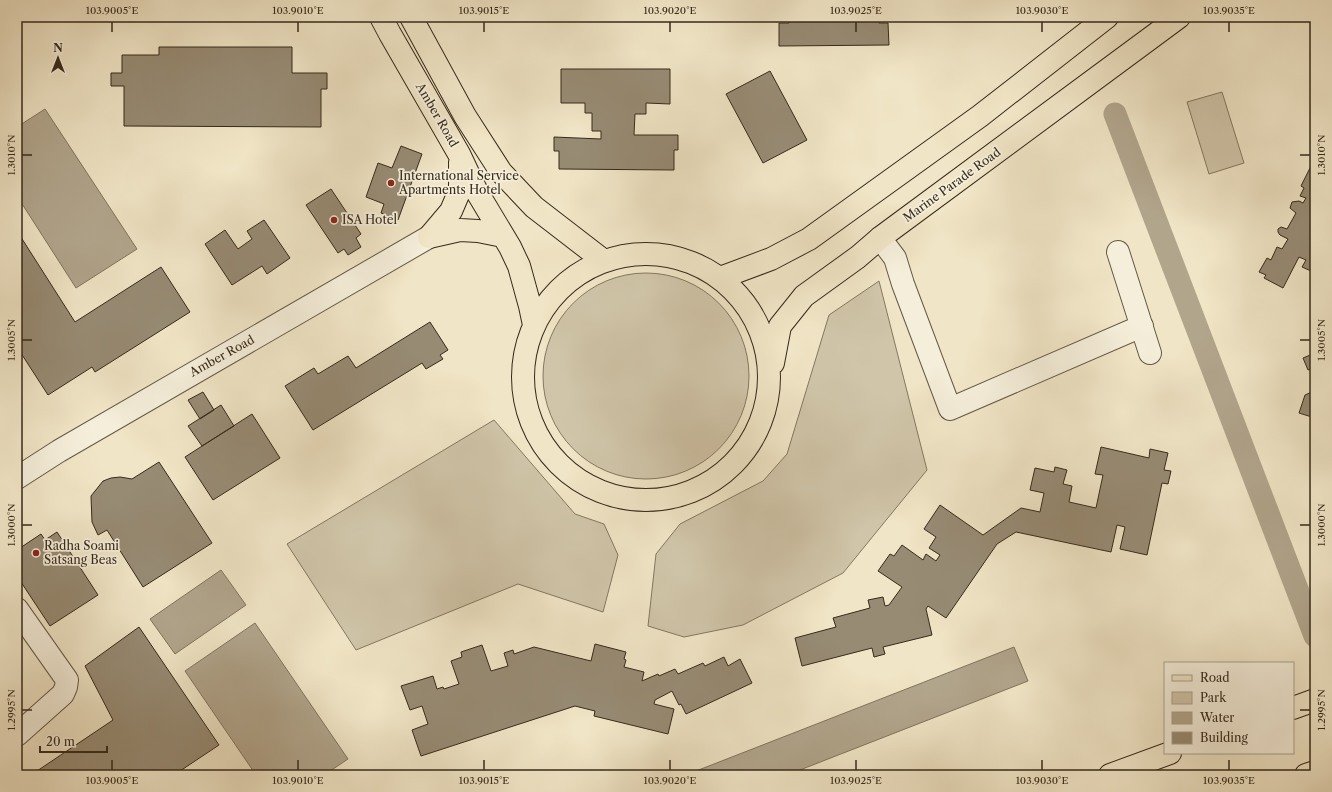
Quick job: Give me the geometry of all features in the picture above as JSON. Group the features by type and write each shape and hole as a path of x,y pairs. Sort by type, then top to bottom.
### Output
{"main road":[{"name":"Amber Road","path":"381,17 394,42 460,154 477,192 510,246 519,266 534,325"},
{"path":"720,278 771,259 809,239 980,116 1107,17"},
{"name":"Marine Parade Road","path":"770,384 780,326 804,296 1179,17"},
{"name":"Amber Road","path":"415,23 465,116 501,172 534,207 604,261"},
{"path":"429,237 451,211 460,190 460,154"},
{"path":"429,237 460,230 478,231 503,236"},
{"path":"644,254 684,259 720,278 748,307 766,344 770,384 762,420 759,426 744,452 718,477 685,494 648,500 611,495 578,479 550,454 531,422 523,386 524,355 534,325 551,298 575,276 604,261 644,254"},
{"path":"1294,708 1315,700"},
{"path":"1110,775 1167,754"},
{"path":"1306,775 1315,772"}],"street":[{"path":"394,42 415,23"},
{"name":"Amber Road","path":"17,478 59,451 429,237"},
{"path":"880,238 895,258 902,284 950,409 1142,326"},
{"path":"1118,252 1150,353"},
{"path":"17,609 67,680 67,684 63,694 17,735"}],"green space":[{"path":"1222,92 1244,163 1209,174 1187,102"},
{"path":"636,273 656,273 686,280 712,296 726,310 742,336 749,366 749,386 742,416 726,442 712,456 686,472 656,479 636,479 606,472 580,456 566,442 550,416 543,386 543,366 550,336 566,310 580,296 606,280"},
{"path":"879,281 927,470 843,573 743,625 684,637 648,626 656,554 680,524 763,481 787,454 829,315"},
{"path":"494,420 575,514 604,524 618,555 603,612 518,584 356,650 287,544"}],"water":[{"path":"45,109 137,249 76,288 17,196 17,127"},
{"path":"221,570 246,605 175,654 150,619"},
{"path":"255,623 348,759 324,775 256,775 185,671"},
{"path":"1014,647 1028,681 787,775 698,775 696,771"}],"building":[{"path":"789,17 879,17 879,23 888,23 889,45 779,46 779,23 789,23"},
{"path":"159,47 292,47 292,73 327,73 327,89 321,89 321,127 124,126 124,86 111,86 111,73 122,73 122,55 159,55"},
{"path":"561,69 670,69 670,104 646,103 646,114 635,114 634,135 678,135 678,150 674,150 674,170 559,169 559,151 554,151 554,137 601,139 601,131 592,131 592,113 585,113 585,103 561,103"},
{"path":"770,71 807,140 763,163 726,94"},
{"name":"International Service Apartments Hotel","path":"401,146 422,154 398,220 381,213 384,204 366,197 378,163 392,168"},
{"path":"1311,166 1315,168 1315,268 1313,267 1311,271 1302,267 1306,260 1299,257 1283,288 1264,278 1266,275 1259,272 1267,258 1271,260 1277,247 1282,249 1288,239 1280,235 1278,229 1281,227 1287,229 1296,213 1290,208 1292,202 1299,201 1303,203 1306,198 1300,196 1304,188 1301,186"},
{"name":"ISA Hotel","path":"331,189 361,234 356,238 361,247 348,255 344,249 338,253 306,205"},
{"path":"264,220 290,258 267,274 262,266 232,285 205,244 225,230 238,249 252,239 247,231"},
{"path":"17,231 75,322 161,267 190,312 95,372 92,367 48,395 17,347"},
{"path":"430,322 448,350 440,355 443,359 426,369 422,363 313,430 285,386 314,368 318,374 348,356 356,368"},
{"path":"1315,353 1315,368 1308,370 1303,358"},
{"path":"1315,385 1315,418 1299,413 1305,395 1314,391 1312,386"},
{"path":"203,392 214,410 200,419 188,400"},
{"path":"221,405 234,426 202,446 188,426"},
{"path":"252,414 280,458 213,500 185,457"},
{"path":"1101,447 1149,458 1150,449 1168,453 1164,470 1171,471 1168,484 1162,483 1147,555 1120,549 1125,527 1117,525 1111,552 1016,532 997,544 946,618 928,606 926,609 932,635 883,647 885,654 874,657 872,648 802,666 795,638 836,627 833,618 870,608 868,600 883,597 885,606 889,605 902,587 878,571 890,554 894,556 902,545 923,560 926,554 936,561 940,555 929,548 936,537 924,529 940,505 983,535 1021,508 1040,512 1044,493 1030,490 1035,468 1054,472 1055,467 1067,470 1063,484 1072,486 1069,502 1096,508 1103,475 1095,474"},
{"path":"159,462 212,543 143,587 107,530 98,535 92,522 91,496 103,481 120,477 132,479"},
{"path":"57,532 98,595 50,626 17,576 17,560 19,559 17,556 17,550 41,534 45,540"},
{"path":"139,627 219,745 174,775 31,775 113,720 85,666"},
{"path":"595,644 626,652 624,667 644,672 642,681 675,669 678,674 703,663 705,666 724,657 728,666 740,659 752,683 686,714 681,704 679,705 672,691 655,700 654,704 674,709 668,734 594,716 595,711 575,706 421,756 412,730 428,724 422,706 410,710 401,686 433,676 437,689 443,687 444,689 459,684 451,661 462,657 461,652 482,645 491,671 508,666 504,653 513,650 514,654 534,647 591,661"}],"waterway":[{"path":"1115,114 1315,636"}],"place":[{"name":"International Service Apartments Hotel","path":"391,183"},
{"name":"ISA Hotel","path":"334,220"},
{"name":"Radha Soami Satsang Beas","path":"36,553"}]}
